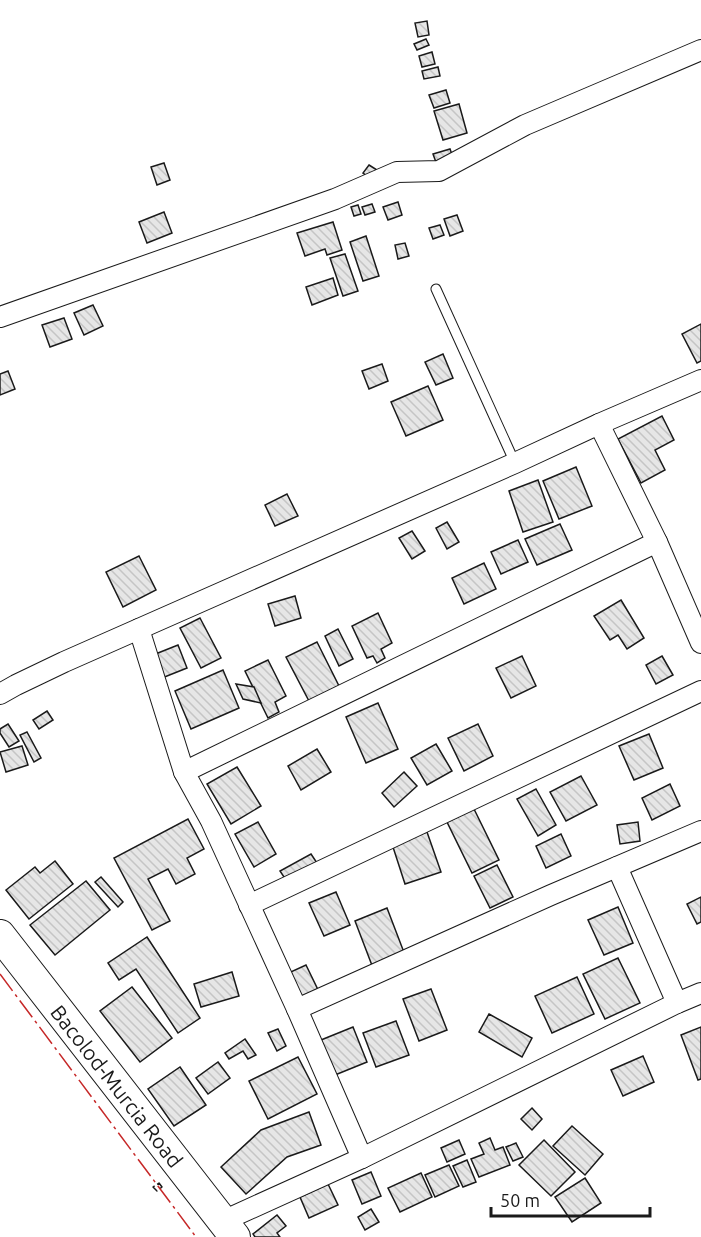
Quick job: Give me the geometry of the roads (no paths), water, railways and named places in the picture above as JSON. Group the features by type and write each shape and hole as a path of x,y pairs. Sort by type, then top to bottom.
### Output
{"main road":[{"name":"Bacolod-Murcia Road","path":"0,935 229,1229"}],"street":[{"path":"0,317 335,199 397,172 439,171 525,125 701,50"},
{"path":"0,694 64,662 701,380"},
{"path":"599,424 657,542 701,643"},
{"path":"184,772 657,542"},
{"path":"139,629 184,772 211,821 297,1008 362,1158"},
{"path":"249,905 701,691"},
{"path":"297,1008 701,831"},
{"path":"617,867 678,1003"},
{"path":"229,1229 362,1158 701,993"}],"lane":[{"path":"436,290 515,463"}]}
